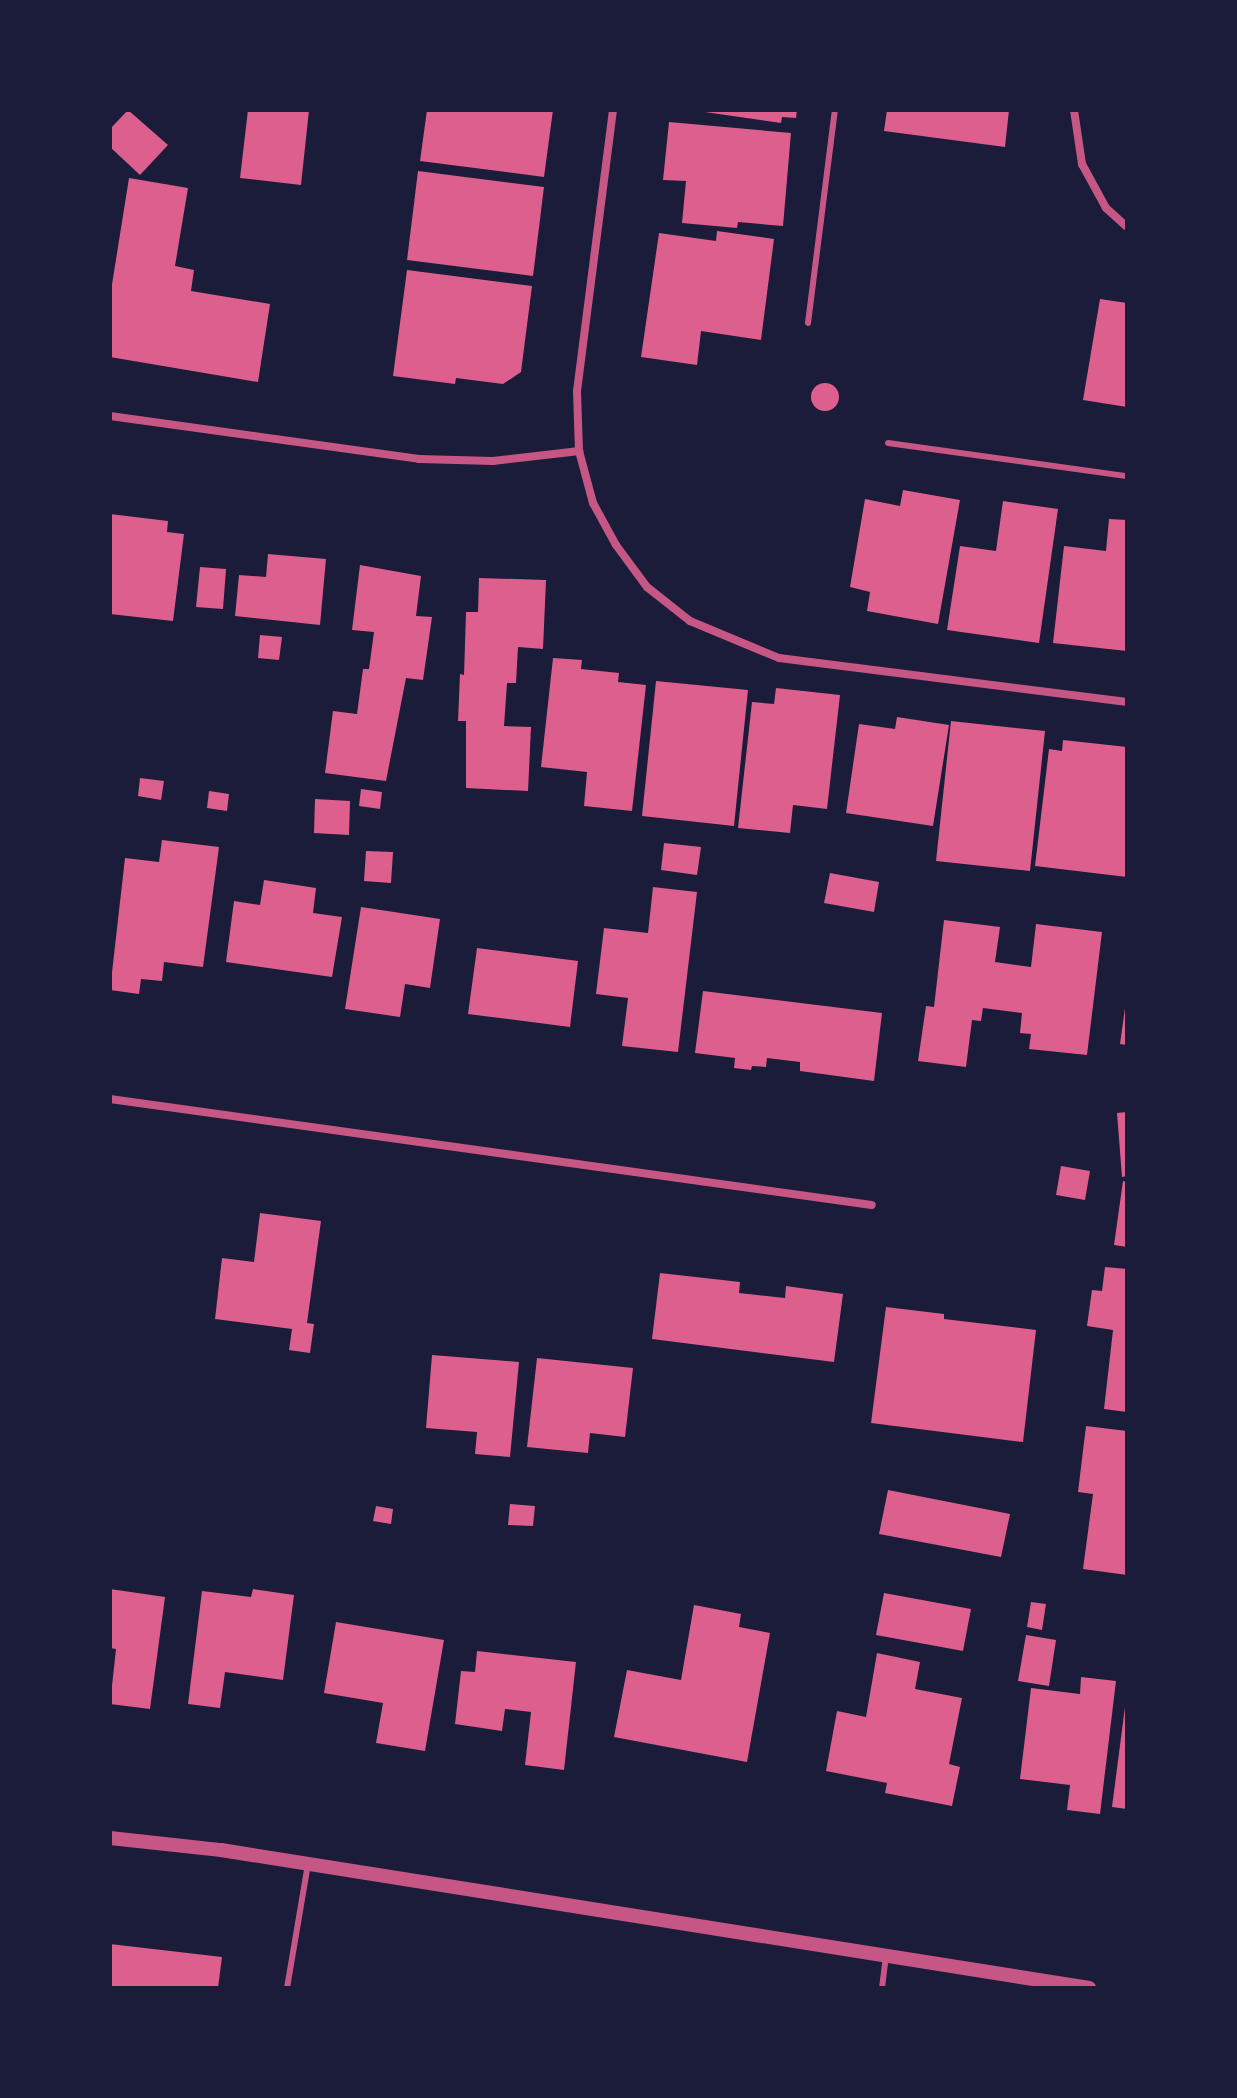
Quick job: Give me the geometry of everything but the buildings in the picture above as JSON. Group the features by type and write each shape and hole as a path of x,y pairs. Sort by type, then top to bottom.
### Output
{"street":[{"path":"613,110 577,391 579,451 593,503 616,545 647,587 690,621 729,640 779,658 1127,702"},
{"path":"1074,110 1082,164 1106,208 1127,227"},
{"path":"110,416 419,459 493,461 579,451"},
{"path":"110,1099 872,1205"},
{"path":"110,1838 308,1864 1089,1988"}],"lane":[{"path":"808,323 835,110"},
{"path":"888,443 1127,476"},
{"path":"287,1988 308,1864"},
{"path":"882,1988 886,1955"}]}
